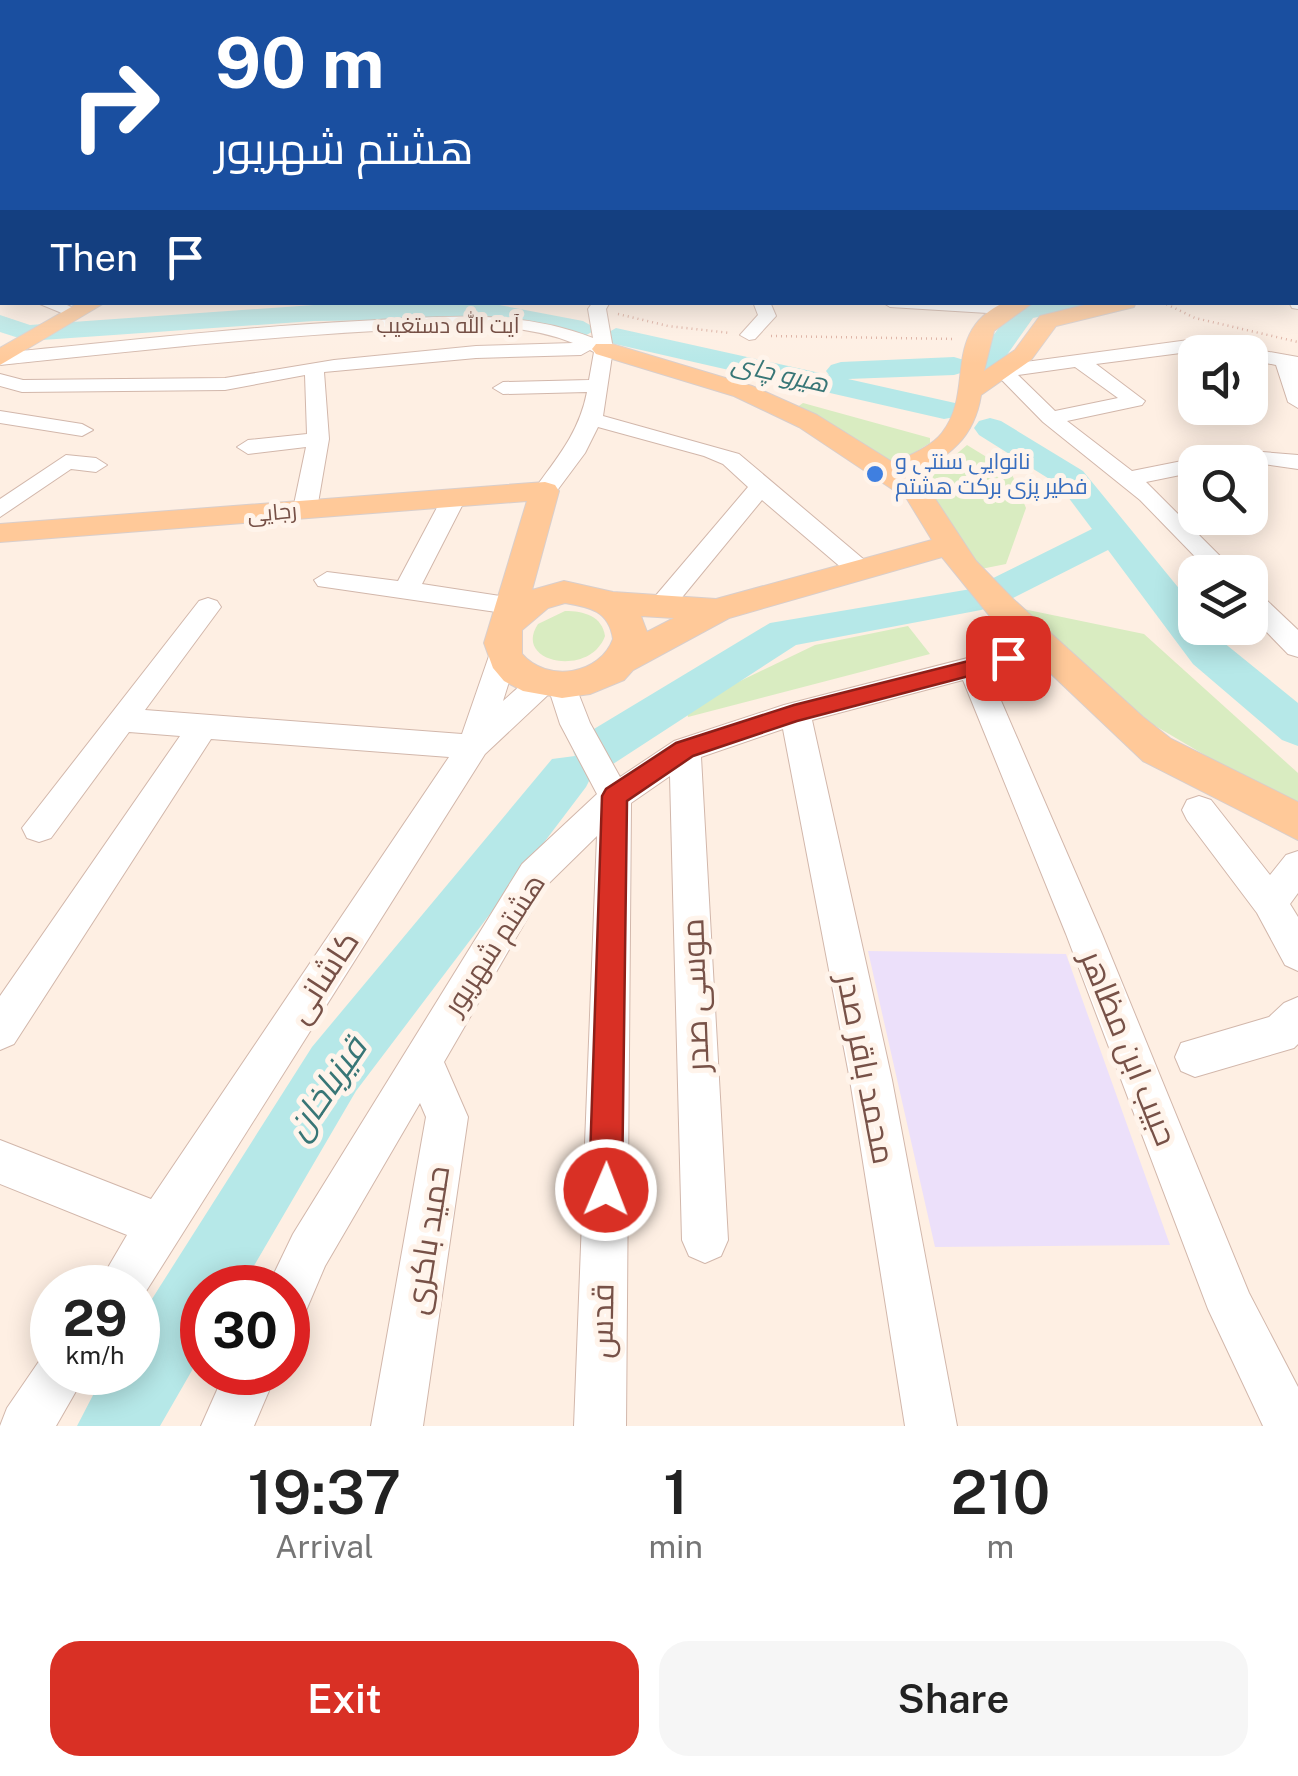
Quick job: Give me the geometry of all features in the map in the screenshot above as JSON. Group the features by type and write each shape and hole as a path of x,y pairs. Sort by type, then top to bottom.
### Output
{"main road":[{"path":"971,391 1013,363 1048,320 1113,305"},
{"path":"894,475 952,437 971,391 975,347 1014,306"},
{"path":"4,356 85,308"},
{"name":"آیت الله دستغیب","path":"602,344 743,391 824,430 894,475 918,494 957,557 1042,649"},
{"path":"545,491 518,572 507,627 526,676 552,683 588,680 717,610 859,569 957,557"},
{"name":"رجایی","path":"0,533 545,491"},
{"path":"518,572 564,592 598,596 613,603 626,614 633,629 632,644 624,660"},
{"path":"507,627 530,601 564,592"},
{"path":"613,603 717,610"},
{"path":"1042,649 1157,750 1298,822"}],"street":[{"path":"545,491 574,453 592,419 602,344 594,305"},
{"path":"749,336 767,316 762,305"},
{"path":"983,305 1014,306"},
{"name":"آیت الله دستغیب","path":"4,356 292,330 485,320 552,329 602,344"},
{"path":"0,380 22,386 225,384 255,375 314,368 492,350 602,344"},
{"path":"1013,363 1078,360 1178,346"},
{"path":"1050,418 1136,401 1078,360"},
{"path":"1291,362 1298,402"},
{"path":"1013,363 1050,418 1127,479 1206,555"},
{"path":"305,509 318,440 314,368"},
{"path":"0,404 22,386"},
{"path":"503,388 596,386"},
{"path":"0,416 82,430"},
{"path":"592,419 712,451 731,460 859,569"},
{"path":"248,446 318,440"},
{"path":"1268,460 1298,462"},
{"path":"0,510 66,462 96,466"},
{"path":"1127,479 1178,468"},
{"path":"661,606 761,487"},
{"path":"406,591 454,498"},
{"path":"327,580 406,591 507,627"},
{"path":"40,828 208,607"},
{"path":"1268,616 1297,645"},
{"name":"کاشانی","path":"135,1265 473,747 507,627"},
{"name":"هشتم شهریور","path":"302,1265 534,875 615,796 685,750 794,714 1042,649"},
{"name":"حبیب ابن مظاهر","path":"972,668 1084,934 1232,1309 1290,1426"},
{"path":"120,720 473,747 552,683 615,796"},
{"name":"محمد باقر صدر","path":"794,714 870,1080 931,1426"},
{"path":"0,1030 203,726"},
{"name":"موسی صدر","path":"685,750 705,1240"},
{"name":"قدس","path":"600,1426 615,796"},
{"path":"1199,810 1270,902 1298,953"},
{"path":"1270,902 1298,866"},
{"path":"1194,1057 1280,1034 1298,1017"},
{"name":"حمید باکری","path":"397,1426 447,1116 422,1058"},
{"path":"0,1162 161,1226"},
{"path":"26,1426 47,1395"},
{"path":"226,1426 241,1395"}],"path":[{"path":"594,305 668,326 749,336 975,347"},
{"path":"1168,305 1195,318 1298,342"}],"shaded area":[{"path":"868,951 1066,954 1170,1245 935,1247"}],"green space":[{"path":"803,403 930,438 930,443 894,465 796,408"},
{"path":"967,445 1011,472 1026,508 1006,564 976,570 925,481"},
{"path":"999,604 1144,634 1298,773 1298,810 1147,721"},
{"path":"565,611 591,616 605,636 597,649 570,661 544,656 535,648 533,637 538,624"},
{"path":"908,626 930,654 688,717 686,707 815,645"}],"waterway":[{"path":"987,363 1024,312 1058,305"},
{"name":"هیرو چای","path":"0,323 28,333 314,313 489,311 583,329"},
{"name":"هیرو چای","path":"616,336 944,410"},
{"path":"841,371 954,366"},
{"name":"هیرو چای","path":"990,428 1071,478 1113,532"},
{"path":"987,595 1113,532"},
{"name":"هیرو چای","path":"1113,532 1208,653 1298,728"},
{"name":"قیزباخان","path":"596,751 785,633 967,601"},
{"name":"قیزباخان","path":"116,1426 334,1069 569,773"}],"place":[{"name":"نانوایی سنتی و فطیر پزی برکت هشتم","path":"875,474"}],"route":[{"path":"606,1190 615,796 685,750 794,714 1008,658"}]}
